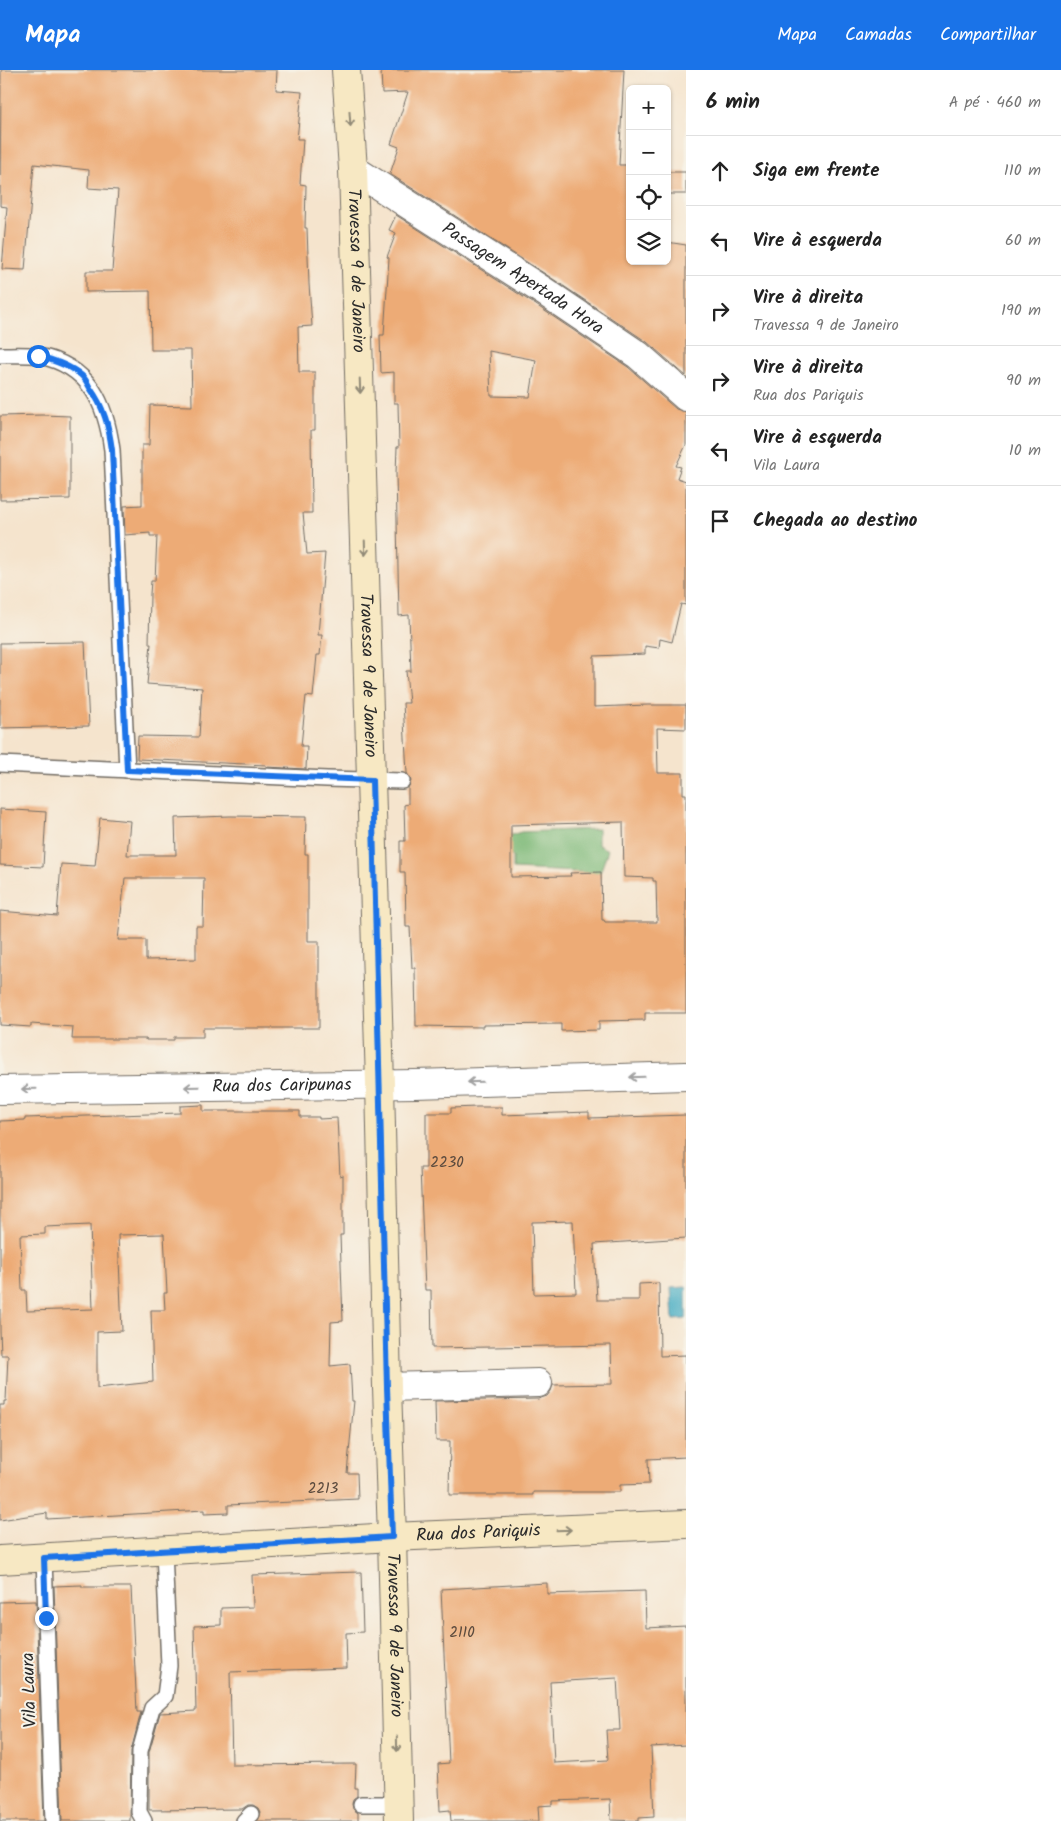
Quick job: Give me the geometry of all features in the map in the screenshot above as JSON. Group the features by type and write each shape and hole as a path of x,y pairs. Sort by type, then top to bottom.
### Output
{"main road":[{"name":"Travessa 9 de Janeiro","path":"346,70 353,169 372,780 399,1813"},
{"name":"Rua dos Pariquis","path":"0,1560 392,1537 686,1524"}],"street":[{"name":"Passagem Apertada Hora","path":"353,169 545,292 630,350 686,397"},
{"name":"Rua dos Caripunas","path":"0,1090 380,1084 686,1076"},
{"path":"387,1387 538,1383"}],"lane":[{"path":"0,355 38,356 57,361 82,375 98,398 106,414 112,450 127,770"},
{"path":"0,764 402,780"},
{"path":"144,1821 139,1812 140,1751 152,1708 165,1696 169,1666 164,1551"},
{"name":"Vila Laura","path":"44,1558 53,1821"},
{"path":"360,1804 399,1813"}],"green space":[{"path":"598,829 598,845 608,850 600,873 513,869 513,857 507,852 508,836 521,832"}],"water":[{"path":"686,1287 686,1319 673,1320 671,1288"}],"building":[{"path":"1,70 277,70 276,90 302,92 297,139 303,139 300,184 306,185 305,228 307,228 312,326 298,327 299,372 315,372 315,430 311,430 312,513 303,513 307,554 325,553 318,635 322,635 320,655 317,655 313,697 306,696 301,746 307,746 306,769 266,767 266,765 137,759 138,736 199,737 202,688 147,684 151,644 149,644 150,594 151,581 155,581 157,536 150,536 150,533 125,535 124,506 142,505 142,445 149,445 150,405 192,406 191,350 151,350 150,291 86,292 86,271 112,271 118,190 88,188 89,170 34,164 25,270 2,269 7,207 0,206"},
{"path":"381,70 624,70 619,165 626,165 626,265 671,265 671,243 686,245 686,376 647,342 390,174 399,147 391,144 408,92 382,93"},
{"path":"671,172 686,172 686,194 671,194"},
{"path":"396,215 628,367 676,409 686,412 686,445 676,466 681,467 677,478 686,481 686,605 681,604 672,642 660,639 659,648 645,646 645,654 594,656 594,707 686,705 686,729 657,728 658,773 683,773 683,794 686,794 686,1013 645,1013 645,1020 599,1021 599,1030 561,1031 561,1024 483,1025 483,1027 416,1026 415,968 412,968 410,927 406,927 405,872 400,872 400,841 405,841 404,805 408,804 408,788 411,781 407,773 403,703 409,703 406,671 411,671 409,615 399,616 396,473 397,447 399,447 398,403 394,403 394,372 381,373 380,335 384,335 389,258 387,257 396,233 389,230","holes":["489,351 536,360 530,397 491,396","623,822 624,877 653,878 653,881 656,881 657,922 605,922 602,920 601,872 570,873 571,876 511,877 511,825"]},
{"path":"0,416 70,416 70,499 0,500"},
{"path":"85,642 89,726 0,728 0,643"},
{"path":"0,809 46,812 43,867 0,865"},
{"path":"230,816 306,817 305,854 308,854 308,941 319,941 319,1028 203,1028 203,1037 174,1037 174,1040 146,1040 72,1039 73,1027 31,1024 31,1027 0,1025 0,911 57,916 61,864 95,866 100,818 130,821 127,855 176,855 175,818","holes":["125,878 204,878 203,926 196,926 196,959 146,960 146,940 118,940"]},
{"path":"203,1105 203,1111 300,1111 300,1117 337,1118 340,1176 343,1175 343,1235 340,1235 343,1321 331,1322 330,1366 350,1364 352,1401 354,1401 347,1473 357,1473 358,1499 228,1505 228,1513 204,1514 204,1510 47,1519 47,1513 0,1520 0,1405 4,1405 4,1401 6,1401 8,1355 1,1355 0,1331 0,1121 25,1120 25,1118 180,1113 180,1106","holes":["90,1225 93,1309 27,1311 26,1290 22,1290 20,1235 45,1234 45,1227","164,1234 167,1293 164,1293 165,1310 151,1310 153,1382 97,1388 97,1332 122,1331 118,1235"]},
{"path":"502,1107 502,1115 589,1112 589,1118 686,1115 686,1238 594,1244 597,1300 639,1300 639,1284 659,1283 660,1356 686,1355 686,1457 648,1459 649,1484 620,1485 620,1492 533,1492 533,1495 449,1495 450,1441 436,1441 435,1401 538,1399 547,1396 553,1385 612,1384 611,1345 432,1348 431,1290 425,1290 420,1168 426,1168 426,1113 451,1113 451,1108","holes":["573,1221 576,1293 534,1294 532,1222"]},
{"path":"361,1572 363,1632 346,1633 347,1668 230,1672 232,1765 356,1764 355,1788 357,1788 357,1796 353,1799 352,1804 353,1809 358,1813 358,1821 257,1821 260,1812 253,1805 248,1805 242,1809 149,1810 149,1752 160,1713 196,1711 194,1626 221,1625 221,1608 253,1607 252,1575"},
{"path":"547,1583 547,1594 645,1591 646,1628 686,1626 686,1745 651,1747 654,1817 639,1818 639,1821 611,1820 610,1799 553,1801 553,1805 538,1806 539,1821 451,1821 450,1810 440,1811 438,1764 449,1763 441,1589","holes":["617,1678 620,1730 606,1730 608,1760 554,1763 550,1682"]},
{"path":"82,1585 82,1587 131,1587 137,1712 141,1712 131,1751 130,1821 62,1821 54,1586"},
{"path":"36,1601 44,1821 0,1821 0,1602"}],"route":[{"path":"38,356 57,361 82,375 98,398 106,414 110,431 127,770 372,780 392,1537 44,1558 46,1618"}]}
